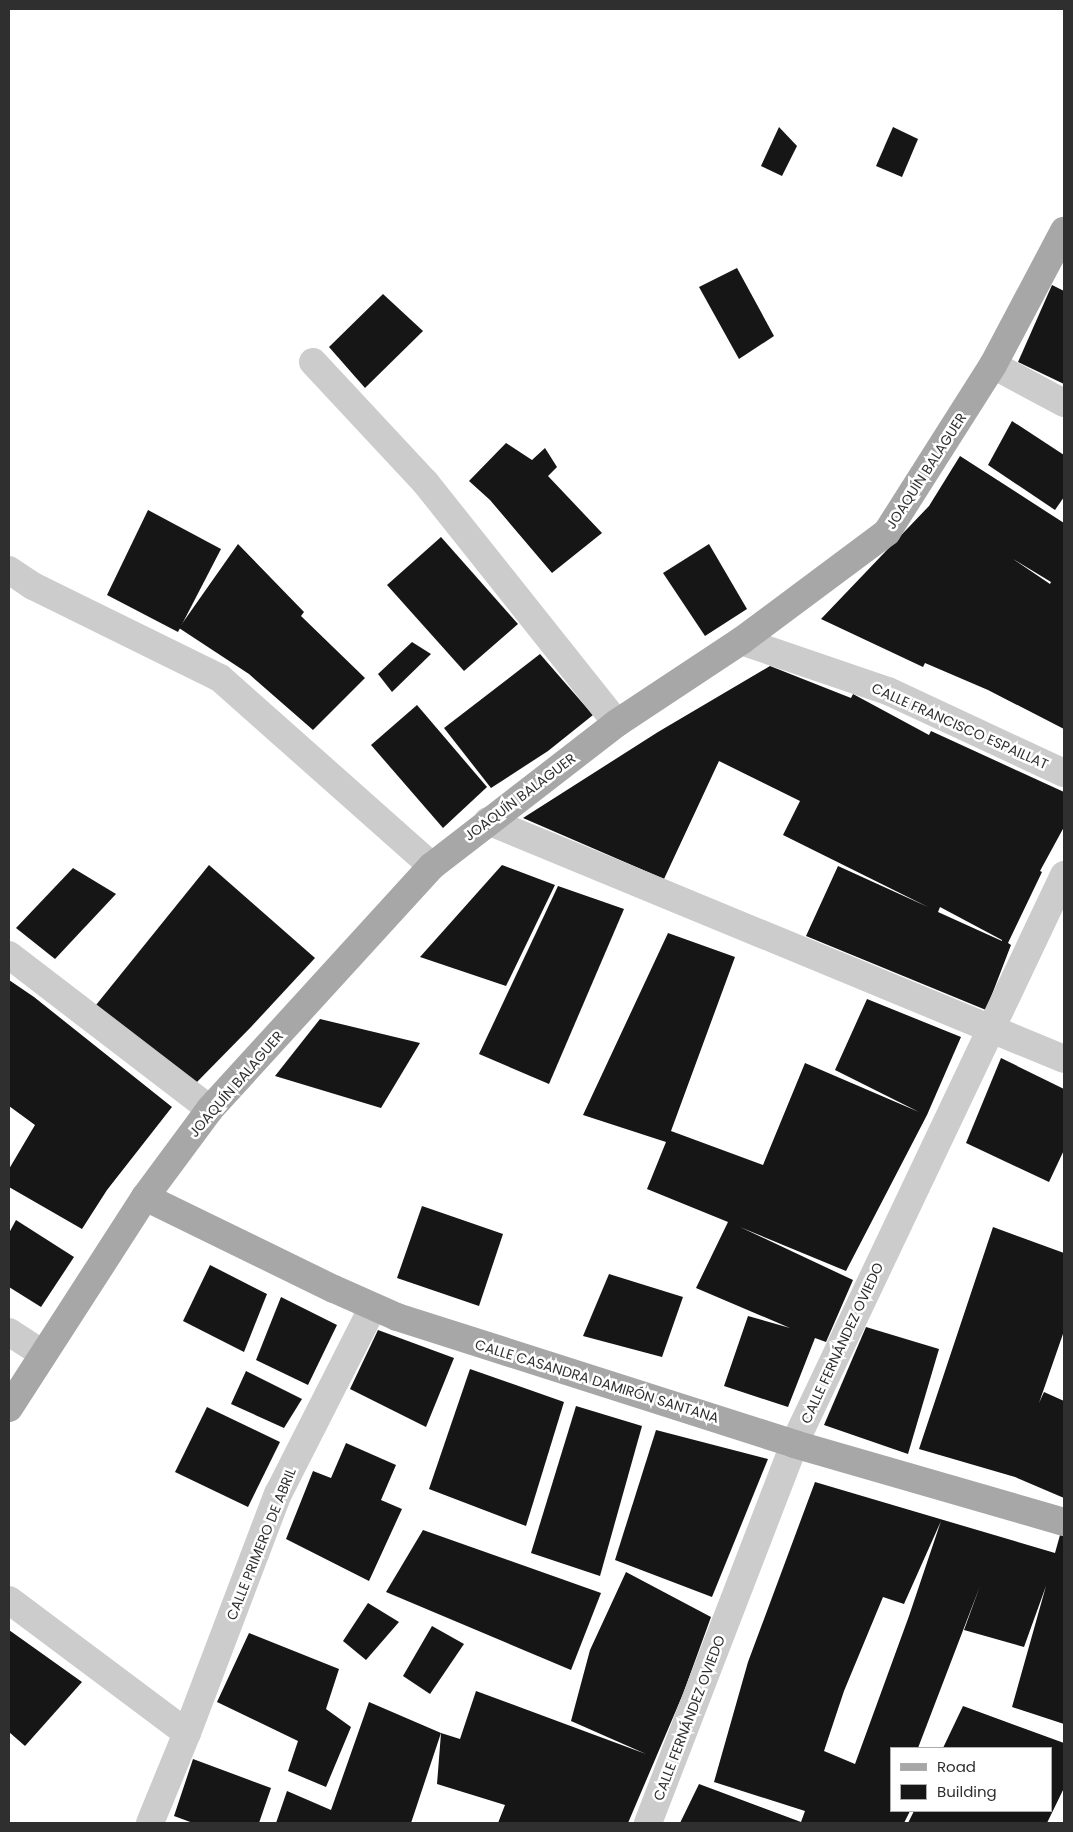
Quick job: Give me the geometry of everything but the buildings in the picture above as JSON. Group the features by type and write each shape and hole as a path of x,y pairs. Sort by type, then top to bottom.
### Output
{"main road":[{"name":"JOAQUÍN BALAGUER","path":"9,1408 145,1197 210,1109 432,866 488,821 617,724 742,640 887,532 993,365 1064,232"},
{"name":"CALLE CASANDRA DAMIRÓN SANTANA","path":"145,1197 397,1317 637,1392 794,1444 1064,1522"}],"street":[{"path":"313,362 425,482 617,724"},
{"path":"993,365 1064,403"},
{"path":"9,570 33,586 220,678 432,866"},
{"name":"CALLE FRANCISCO ESPAILLAT","path":"742,640 888,691 1064,773"},
{"path":"488,821 1064,1059"},
{"name":"CALLE FERNÁNDEZ OVIEDO","path":"648,1823 794,1444 1064,875"},
{"path":"9,955 210,1109"},
{"name":"CALLE PRIMERO DE ABRIL","path":"150,1823 187,1733 278,1494 373,1307"},
{"path":"9,1332 43,1354"},
{"path":"9,1600 187,1733"}]}
